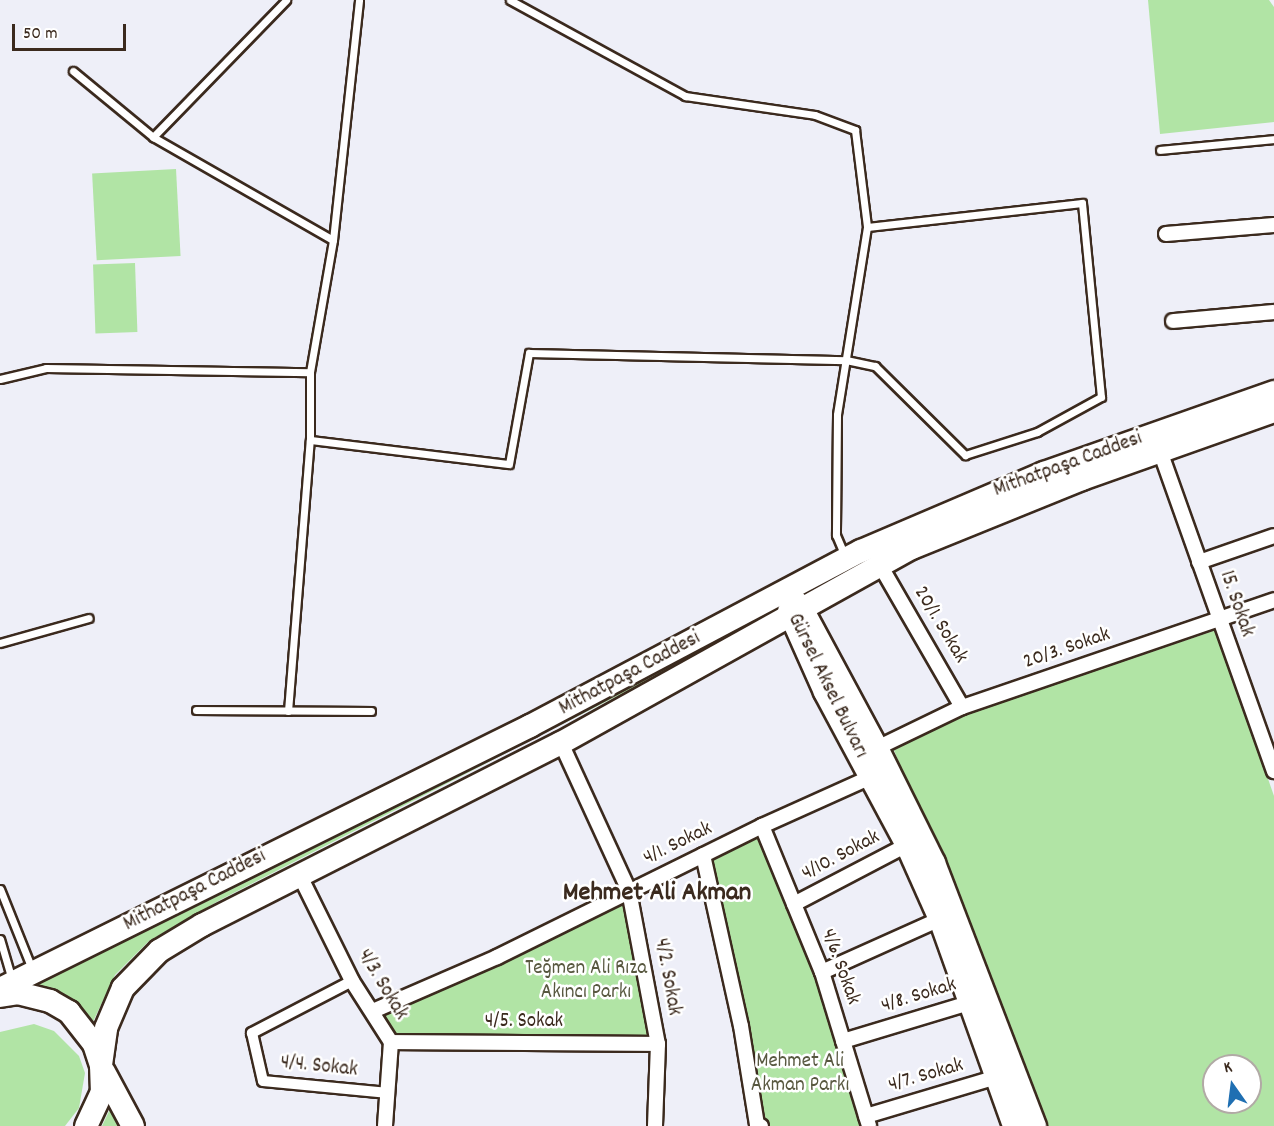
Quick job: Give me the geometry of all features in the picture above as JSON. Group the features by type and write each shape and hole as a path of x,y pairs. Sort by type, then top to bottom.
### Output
{"main road":[{"name":"Mithatpaşa Caddesi","path":"86,1126 102,1092 101,1065 106,1028 116,1000 123,988 159,951 299,874 561,743 792,604 847,558 941,514 1044,473 1274,392"},
{"name":"Mithatpaşa Caddesi","path":"4,989 33,972 530,726 792,604 846,583 977,519 1274,411"},
{"name":"Gürsel Aksel Bulvarı","path":"792,604 878,748 934,863 1035,1126"},
{"name":"Gürsel Aksel Bulvarı","path":"792,604 825,692 907,845 940,919 972,1002 1014,1126"},
{"path":"871,777 878,748"},
{"path":"4,989 50,1001 69,1012 94,1044 101,1065 133,1126"}],"street":[{"path":"1166,234 1274,225"},
{"path":"1173,321 1274,312"},
{"name":"15. Sokak","path":"1160,451 1218,620 1274,771"},
{"path":"1199,562 1274,536"},
{"name":"20/1. Sokak","path":"880,565 962,706"},
{"name":"20/3. Sokak","path":"878,748 962,706 1274,600"},
{"name":"4/2. Sokak","path":"561,743 629,891 658,1044 655,1126"},
{"name":"4/1. Sokak","path":"373,1011 496,957 762,826 871,777"},
{"name":"4/6. Sokak","path":"762,826 822,972 868,1121"},
{"name":"4/10. Sokak","path":"794,904 907,845"},
{"path":"703,855 741,1026 757,1125 762,1126"},
{"name":"4/3. Sokak","path":"299,874 352,981 391,1042 385,1126"},
{"path":"822,972 940,919"},
{"name":"4/4. Sokak","path":"352,981 252,1033 263,1081 388,1093"},
{"name":"4/8. Sokak","path":"843,1041 972,1002"},
{"name":"4/5. Sokak","path":"391,1042 658,1044"},
{"name":"4/7. Sokak","path":"868,1121 997,1077"}],"lane":[{"path":"153,137 286,0"},
{"path":"288,711 310,440 310,372 333,240 359,0"},
{"path":"510,0 685,96 815,115 855,130 867,227 837,415 836,535 847,558 846,583"},
{"path":"72,71 153,137 333,240"},
{"path":"1160,150 1274,139"},
{"path":"310,440 509,464 529,353 846,360 875,366 965,455 1037,432 1101,397 1082,203 867,227"},
{"path":"0,379 46,368 310,372"},
{"path":"0,643 89,618"},
{"path":"196,710 371,711"},
{"path":"0,889 33,972"},
{"path":"0,939 4,989"}],"green space":[{"path":"1148,0 1269,0 1274,7 1274,122 1160,134"},
{"path":"176,169 181,256 97,260 92,173"},
{"path":"135,263 137,332 95,333 93,264"},
{"path":"770,606 777,614 220,900 149,941 115,975 91,1026 71,1004 36,985"},
{"path":"1216,630 1274,796 1274,1126 1034,1126 1016,1060 890,740"},
{"name":"Mehmet Ali Akman Parkı","path":"762,826 822,972 869,1126 762,1126 703,855"},
{"name":"Teğmen Ali Rıza Akıncı Parkı","path":"629,891 658,1044 391,1042 373,1011"},
{"path":"34,1024 54,1031 79,1056 85,1073 79,1108 65,1126 0,1126 0,1032"},
{"path":"110,1109 123,1126 102,1126"}],"district":[{"name":"Mehmet Ali Akman","path":"657,894"}]}
